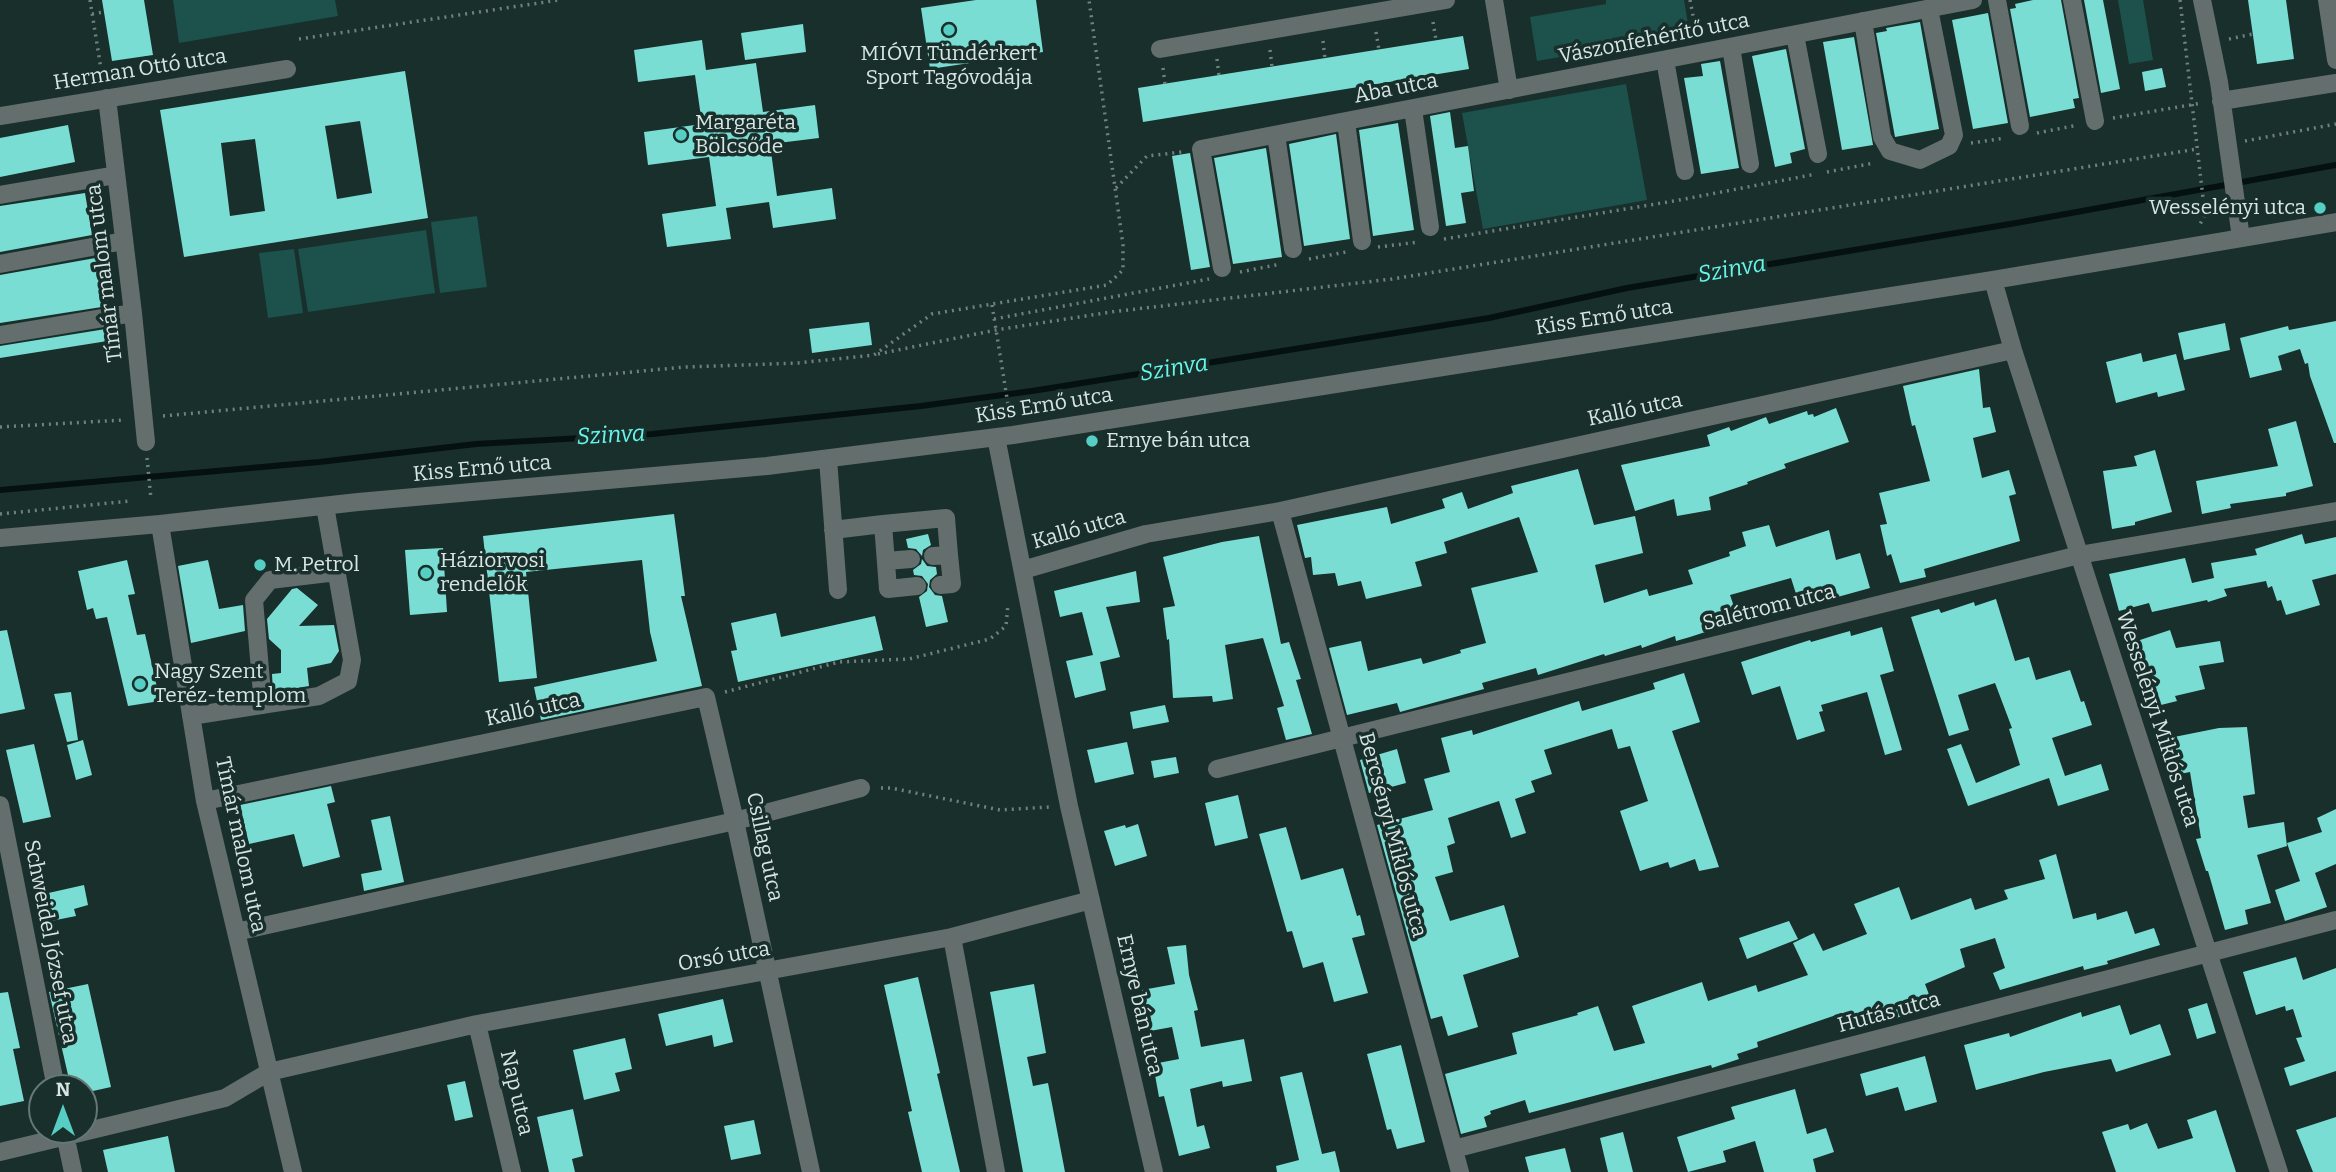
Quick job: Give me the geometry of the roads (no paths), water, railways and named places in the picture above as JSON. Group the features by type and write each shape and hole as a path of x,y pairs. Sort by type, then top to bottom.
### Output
{"street":[{"path":"1160,49 1446,0"},
{"path":"1494,0 1509,90"},
{"name":"Vászonfehérítő utca","path":"1509,90 1973,0"},
{"path":"1997,0 2020,126"},
{"path":"2072,0 2095,121"},
{"path":"2202,0 2232,146 2241,238"},
{"path":"2327,0 2336,60"},
{"path":"1863,22 1882,136 1890,151 1920,160 1949,146 1954,135 1929,9"},
{"path":"1795,35 1818,154"},
{"path":"1731,47 1751,164"},
{"path":"1665,60 1685,171"},
{"name":"Herman Ottó utca","path":"0,116 286,68"},
{"path":"2221,101 2336,83"},
{"name":"Aba utca","path":"1225,273 1201,149 1509,90"},
{"name":"Tímár malom utca","path":"107,98 146,442"},
{"path":"1413,109 1428,236"},
{"path":"1346,122 1362,247"},
{"path":"1276,135 1295,257"},
{"path":"0,195 116,175"},
{"name":"Kiss Ernő utca","path":"0,538 828,459 996,437 1993,280 2336,222"},
{"path":"0,264 124,241"},
{"name":"Wesselényi Miklós utca","path":"1993,280 2013,351 2279,1172"},
{"path":"0,335 133,313"},
{"name":"Kalló utca","path":"1023,570 1146,534 1280,510 2013,351"},
{"name":"Ernye bán utca","path":"996,437 1069,806 1154,1172"},
{"path":"828,459 838,590"},
{"path":"191,716 320,696 348,681 352,660 325,506"},
{"name":"Bercsényi Miklós utca","path":"1280,510 1460,1172"},
{"name":"Salétrom utca","path":"1217,769 2080,555 2336,511"},
{"path":"833,530 946,518 941,556 952,584 940,585"},
{"name":"Tímár malom utca","path":"160,524 205,801 293,1172"},
{"path":"883,524 888,589 917,586"},
{"path":"886,562 911,559"},
{"path":"263,705 254,600 270,580 337,572"},
{"name":"Kalló utca","path":"205,801 706,697"},
{"name":"Csillag utca","path":"706,697 811,1172"},
{"path":"236,932 735,821 861,788"},
{"name":"Schweidel József utca","path":"0,806 53,1074"},
{"name":"Orsó utca","path":"98,1127 225,1098 269,1072 477,1024 952,936 1091,900"},
{"name":"Hutás utca","path":"1454,1149 2336,920"},
{"path":"952,936 996,1172"},
{"name":"Nap utca","path":"477,1024 512,1172"},
{"name":"Orsó utca","path":"0,1152 29,1144"},
{"path":"67,1144 74,1172"}],"waterway":[{"name":"Szinva","path":"0,490 319,462 476,444 652,434 921,406 1032,391 1489,318 1627,288 2016,223 2336,165"}],"place":[{"name":"MIÓVI Tündérkert Sport Tagóvodája","path":"949,30"},
{"name":"Margaréta Bölcsőde","path":"681,135"},
{"name":"Wesselényi utca","path":"2320,208"},
{"name":"Ernye bán utca","path":"1092,441"},
{"name":"M. Petrol","path":"260,565"},
{"name":"Háziorvosi rendelők","path":"426,573"},
{"name":"Nagy Szent Teréz-templom","path":"140,684"}]}
